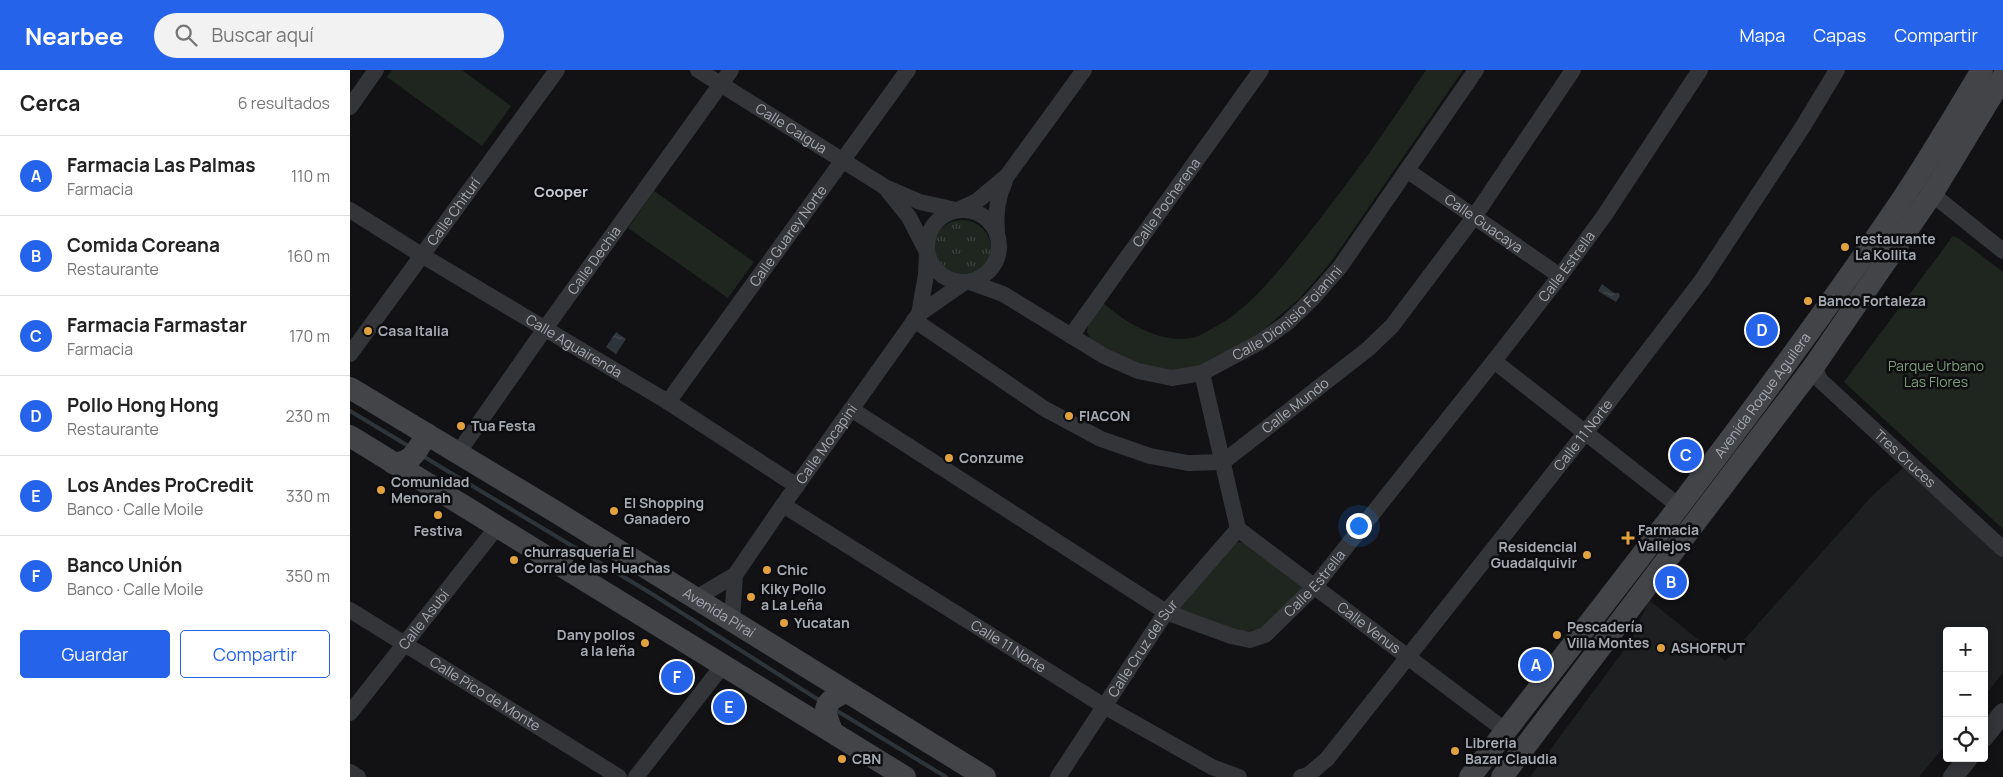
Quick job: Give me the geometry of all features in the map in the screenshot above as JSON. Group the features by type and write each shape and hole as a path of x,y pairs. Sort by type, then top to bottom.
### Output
{"main road":[{"name":"Avenida Roque Aguilera","path":"1470,777 1679,506 1792,354 1899,204 1982,70"},
{"name":"Avenida Roque Aguilera","path":"1502,777 1814,366 1932,194 2003,77"},
{"name":"Avenida Piraí","path":"350,388 497,527 723,665 818,719 905,777"},
{"name":"Avenida Piraí","path":"350,436 413,449 458,452 696,598 831,687 986,777"},
{"path":"818,719 817,706 822,701 824,693 831,687"}],"street":[{"path":"350,107 376,70"},
{"name":"Calle Chiturí","path":"350,354 557,70"},
{"name":"Calle Caigua","path":"698,70 885,187 920,202 958,210"},
{"name":"Calle Dechia","path":"458,452 732,70"},
{"name":"Calle Guarey Norte","path":"668,402 908,70"},
{"path":"1006,176 977,201 936,220 926,241 927,254 932,267 941,276 953,281 967,282 980,278 989,272 995,263 998,253 995,214 998,194 1006,176 1084,70"},
{"name":"Calle Pocherena","path":"1071,336 1261,70"},
{"name":"Calle Dionisio Foianini","path":"967,282 987,287 1018,303 1104,356 1138,371 1172,378 1202,373 1260,342 1288,323 1312,299 1340,267 1476,70"},
{"name":"Calle Mundo","path":"1223,462 1368,349 1392,326 1474,216 1573,70"},
{"name":"Calle Estrella","path":"850,409 1166,612 1217,632 1250,640 1265,635 1315,586 1560,276 1604,216 1700,70"},
{"name":"Calle 11 Norte","path":"1301,777 1308,775 1327,759 1585,434 1702,280 1802,128 1837,70"},
{"path":"1928,158 1926,176 1932,194 2003,251"},
{"name":"Calle Guacaya","path":"1408,171 1560,276"},
{"name":"Calle Caigua","path":"885,187 909,217 927,254"},
{"path":"1899,204 1914,195 1932,194"},
{"name":"Calle Aguairenda","path":"350,210 544,330 668,402 797,486"},
{"path":"958,210 972,210 983,215 991,223 997,234"},
{"name":"Calle Dionisio Foianini","path":"998,253 1001,281 1008,293 1018,303"},
{"name":"Calle Mocapini","path":"696,598 735,575 916,317 923,294 927,254"},
{"name":"Calle Mocapini","path":"916,317 967,282"},
{"path":"916,317 1045,409 1100,439 1150,456 1188,463 1223,462"},
{"path":"1494,361 1679,506"},
{"name":"Tres Cruces","path":"1814,366 1820,380 2003,549"},
{"path":"1202,373 1238,529"},
{"name":"Calle 11 Norte","path":"783,505 1104,706 1212,767 1240,777"},
{"name":"Calle Asubí","path":"350,713 497,527"},
{"name":"Calle Venus","path":"1238,529 1506,731"},
{"name":"Calle Cruz del Sur","path":"1058,777 1166,612 1238,529"},
{"path":"732,621 735,575"},
{"name":"Calle Pico de Monte","path":"350,610 619,777"},
{"path":"636,777 723,665"},
{"path":"1988,732 2003,713"},
{"path":"1953,777 1965,762"},
{"path":"350,772 358,777"}],"shaded area":[{"path":"1905,466 2003,557 2003,673 1988,691 1988,627 1943,627 1943,748 1919,777 1530,777 1630,642 1649,600 1725,661 1872,496"}],"green space":[{"path":"392,70 462,70 511,106 482,146 387,77"},
{"path":"1426,70 1463,70 1331,262 1300,298 1247,344 1206,366 1171,371 1151,368 1108,350 1090,338 1087,332 1088,325 1103,303 1122,318 1144,330 1168,338 1180,339 1199,335 1236,313 1275,275 1325,213"},
{"path":"654,191 754,262 728,298 628,228"},
{"path":"956,220 968,220 983,228 991,243 991,255 983,270 968,278 956,278 941,270 933,255 933,243 941,228"},
{"name":"Parque Urbano Las Flores","path":"1953,236 2003,272 2003,529 1844,382"},
{"path":"1234,543 1248,544 1304,587 1259,630 1235,632 1177,609"}],"water":[{"path":"1602,284 1614,293 1619,293 1620,296 1616,302 1598,291"},
{"path":"616,332 626,339 616,354 606,347"}],"waterway":[{"path":"350,411 410,447"},
{"path":"421,455 652,594 822,702"},
{"path":"834,709 946,777"}],"place":[{"name":"restaurante La Kollita","path":"1845,247"},
{"name":"Banco Fortaleza","path":"1808,301"},
{"name":"Pollo Hong Hong","path":"1762,330"},
{"name":"Casa Italia","path":"368,331"},
{"name":"FIACON","path":"1069,416"},
{"name":"Tua Festa","path":"461,426"},
{"name":"Farmacia Farmastar","path":"1686,455"},
{"name":"Conzume","path":"949,458"},
{"name":"Comunidad Menorah","path":"381,490"},
{"name":"El Shopping Ganadero","path":"614,511"},
{"name":"Festiva","path":"438,515"},
{"name":"Farmacia Vallejos","path":"1628,538"},
{"name":"Residencial Guadalquivir","path":"1587,555"},
{"name":"churrasquería El Corral de las Huachas","path":"514,560"},
{"name":"Chic","path":"767,570"},
{"name":"Comida Coreana","path":"1671,582"},
{"name":"Kiky Pollo a La Leña","path":"751,597"},
{"name":"Yucatan","path":"784,623"},
{"name":"Pescadería Villa Montes","path":"1557,635"},
{"name":"Dany pollos a la leña","path":"645,643"},
{"name":"ASHOFRUT","path":"1661,648"},
{"name":"Farmacia Las Palmas","path":"1536,665"},
{"name":"Banco Unión","path":"677,677"},
{"name":"Los Andes ProCredit","path":"729,707"},
{"name":"Libreria Bazar Claudia","path":"1455,751"},
{"name":"CBN","path":"842,759"}],"district":[{"name":"Cooper","path":"561,192"}]}
